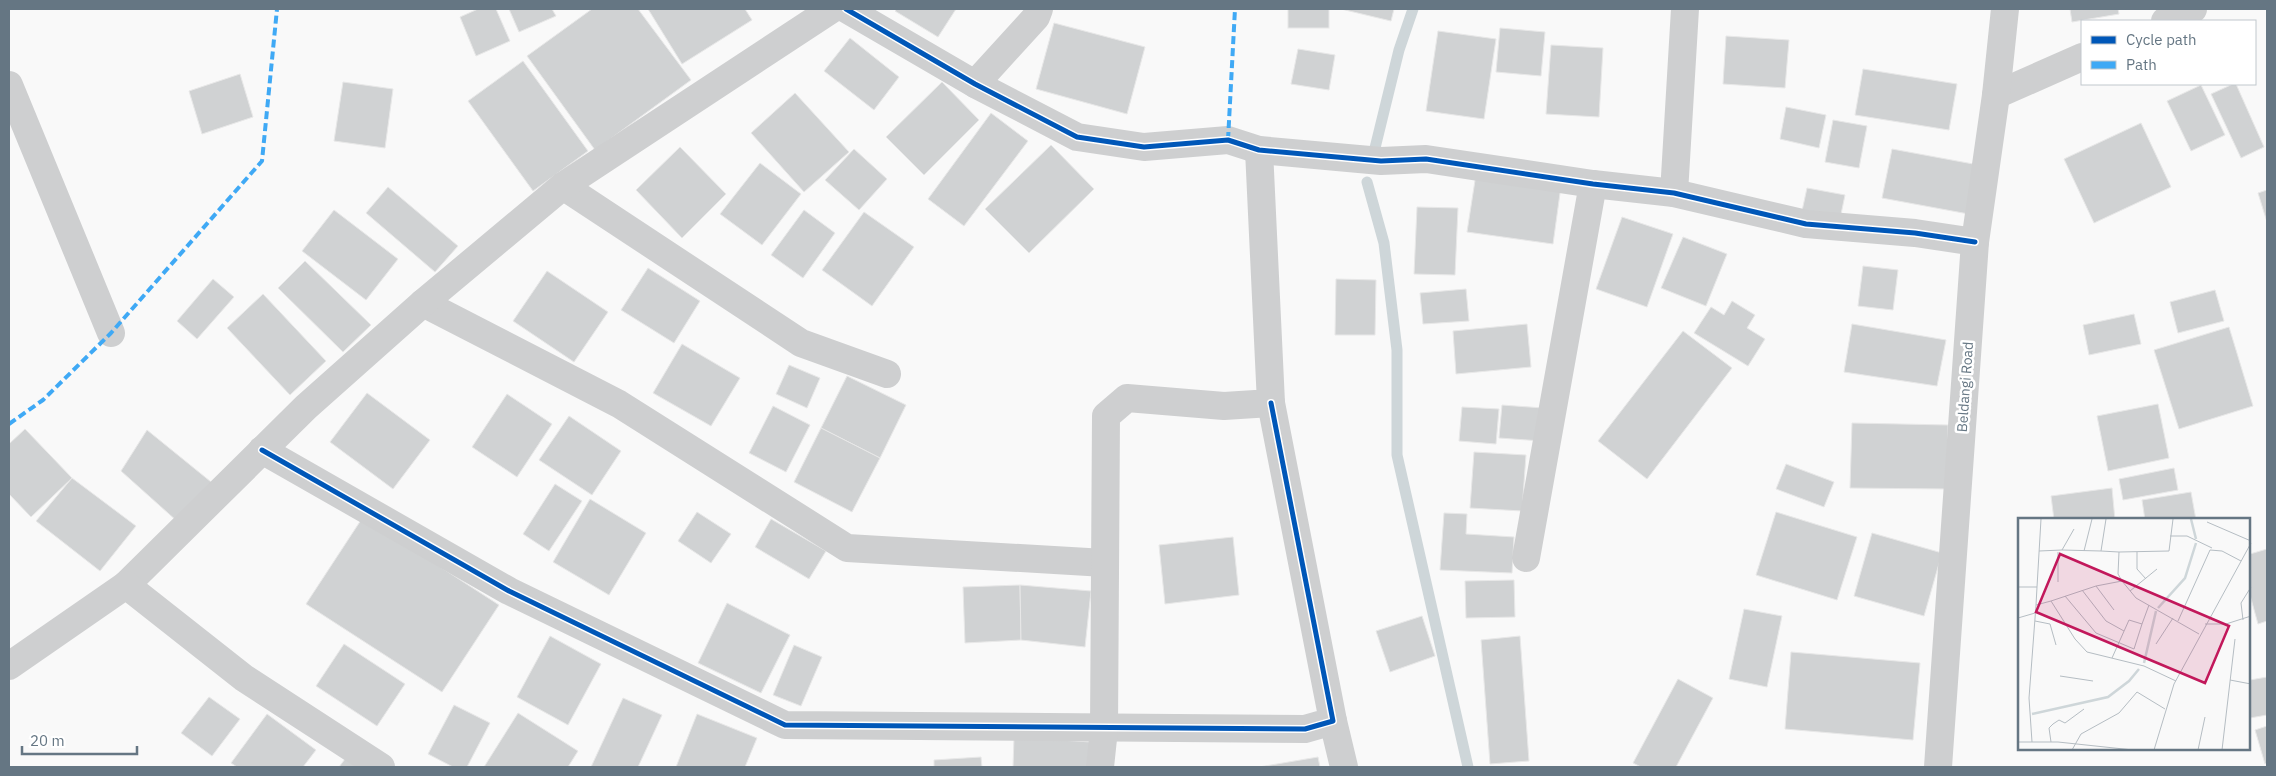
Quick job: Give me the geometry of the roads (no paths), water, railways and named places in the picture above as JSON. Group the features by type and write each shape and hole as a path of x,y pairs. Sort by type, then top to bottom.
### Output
{"street":[{"path":"9,666 126,585 306,407 423,303 563,186 832,9"},
{"path":"846,9 975,84 1077,136 1144,147 1228,140 1259,150 1382,161 1426,159 1593,184 1674,193 1806,224 1915,233 1975,242"},
{"path":"975,84 1036,17 1040,9"},
{"path":"1674,193 1685,9"},
{"name":"Beldangi Road","path":"1938,767 1975,242 1996,95 2005,9"},
{"path":"2167,20 2194,9"},
{"path":"1996,95 2081,57"},
{"path":"9,85 111,333"},
{"path":"1259,150 1271,404 1333,721 1344,767"},
{"path":"1526,558 1593,184"},
{"path":"563,186 801,343 886,374"},
{"path":"423,303 618,404 847,548 1105,563"},
{"path":"1100,767 1104,729 1106,416 1127,398 1224,406 1271,404"},
{"path":"262,450 509,591 786,725 1306,730 1333,721"},
{"path":"126,585 244,678 380,767"}],"waterway":[{"path":"1375,148 1399,50 1413,9"},
{"path":"1367,182 1384,243 1397,350 1397,455 1468,767"}]}
